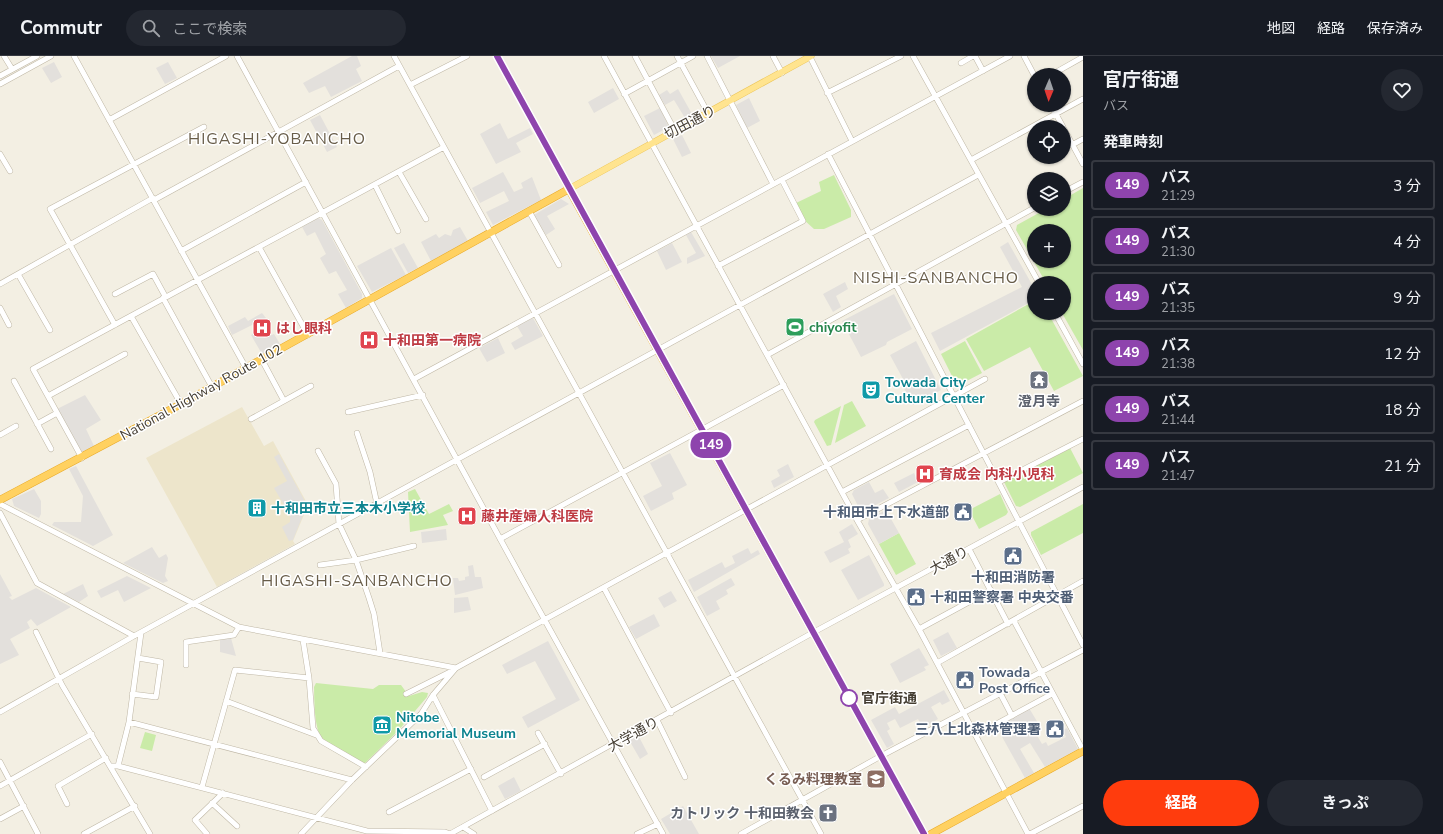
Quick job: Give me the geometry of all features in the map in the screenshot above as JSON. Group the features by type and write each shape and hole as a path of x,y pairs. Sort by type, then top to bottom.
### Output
{"highway":[{"name":"National Highway Route 102","path":"0,500 82,458 262,360 569,189"},
{"path":"569,189 659,350 924,834"},
{"path":"932,834 1083,751"}],"main road":[{"path":"497,56 569,189"},
{"name":"切田通り","path":"569,189 810,57"}],"street":[{"path":"4,56 12,69"},
{"path":"0,76 36,56"},
{"path":"0,84 51,56"},
{"path":"74,56 246,368"},
{"path":"109,120 226,56"},
{"path":"237,56 500,539 663,834"},
{"path":"394,56 821,834"},
{"path":"410,85 467,56"},
{"path":"604,56 827,466 919,629 1029,834 1083,806"},
{"path":"635,56 675,131"},
{"path":"677,56 708,113"},
{"path":"624,94 693,56"},
{"path":"707,56 773,184"},
{"path":"773,56 782,73"},
{"path":"827,93 902,56"},
{"path":"913,56 1035,276"},
{"path":"961,63 974,56 983,71"},
{"path":"414,379 695,225 782,180 1010,56"},
{"path":"1024,56 1030,68"},
{"path":"810,57 852,141"},
{"path":"1063,68 1083,57"},
{"path":"0,284 399,66"},
{"path":"971,160 1083,99"},
{"path":"1056,114 1059,120"},
{"path":"114,325 50,209 204,127"},
{"path":"1083,139 1072,145 1083,164"},
{"path":"82,458 33,369 164,297 399,172 444,146"},
{"path":"0,154 10,171"},
{"path":"828,154 897,284 1083,645"},
{"path":"399,172 426,219"},
{"path":"0,712 134,636 978,175"},
{"path":"718,266 803,221 782,180"},
{"path":"181,251 306,182"},
{"path":"1071,188 1083,182"},
{"path":"375,185 398,231"},
{"path":"529,211 559,265"},
{"path":"767,355 1027,212"},
{"path":"260,246 308,334"},
{"path":"18,274 50,330"},
{"path":"115,294 153,274 212,387"},
{"path":"0,308 9,325"},
{"path":"131,316 181,404"},
{"path":"1059,320 1083,364"},
{"path":"48,396 125,354"},
{"path":"262,360 284,401"},
{"path":"406,694 604,588 985,379"},
{"path":"14,381 51,449"},
{"path":"500,539 784,385"},
{"path":"250,419 311,386"},
{"path":"348,412 422,395"},
{"path":"857,520 983,452 1083,401"},
{"path":"37,424 57,413"},
{"path":"842,492 969,425"},
{"path":"0,435 16,426"},
{"path":"357,433 370,472 377,504"},
{"path":"999,482 1083,439"},
{"path":"318,451 336,484 339,524 356,560 374,614 380,653"},
{"name":"大通り","path":"814,632 896,590 1083,487"},
{"path":"0,504 239,627 380,653 454,669"},
{"path":"0,513 37,583 134,636"},
{"path":"320,564 356,560 414,546"},
{"path":"969,549 1008,624"},
{"path":"937,663 1058,597 1083,581"},
{"path":"604,588 671,713"},
{"path":"919,629 991,590"},
{"path":"1014,621 1083,751"},
{"path":"186,665 186,642 234,635 239,627"},
{"path":"36,632 60,678 62,685 135,806 150,834"},
{"name":"大学通り","path":"450,834 457,832 463,827 671,713 814,632"},
{"path":"118,766 129,722 141,633"},
{"path":"303,640 309,678 311,719 316,735 321,741 366,767"},
{"path":"741,834 882,756 1083,650"},
{"path":"132,694 156,697 161,662 138,658"},
{"path":"301,834 352,780 421,714 433,695 454,669"},
{"path":"202,787 235,670 309,678"},
{"path":"1000,693 1012,716"},
{"path":"976,735 1052,694"},
{"path":"433,695 492,811"},
{"path":"226,701 316,735"},
{"path":"656,720 685,777"},
{"path":"129,722 352,780"},
{"path":"538,733 561,774"},
{"path":"0,786 92,734"},
{"path":"484,776 545,744"},
{"path":"67,804 58,786 106,758"},
{"path":"0,762 38,834"},
{"path":"111,766 118,766 223,792 367,831 444,832 450,834"},
{"path":"389,812 471,770"},
{"path":"207,834 195,820 223,792"},
{"path":"212,803 237,826"},
{"path":"0,819 24,806"},
{"path":"84,834 135,806"},
{"path":"637,834 658,824"},
{"path":"463,827 474,834"}],"shaded area":[{"path":"352,56 357,56 361,66 356,69 362,81 331,97 325,86 309,93 303,83"},
{"path":"711,56 740,56 718,68"},
{"path":"54,62 62,77 51,83 42,68"},
{"path":"168,62 177,78 165,84 156,68"},
{"path":"613,88 619,99 594,113 588,102"},
{"path":"678,89 692,114 685,118 674,100 665,105 659,95 667,90 670,94"},
{"path":"749,98 760,121 747,128 736,105"},
{"path":"660,108 669,127 654,135 644,116"},
{"path":"320,115 337,147 327,152 310,120"},
{"path":"500,123 508,139 530,128 533,134 516,143 521,152 496,164 480,134"},
{"path":"682,135 691,153 682,157 673,139"},
{"path":"503,172 514,192 523,188 521,183 532,177 541,200 493,225 486,212 509,201 504,191 480,203 472,188"},
{"path":"561,199 569,204 547,216 555,229 546,235 534,215"},
{"path":"318,218 322,220 362,294 362,298 346,308 338,294 347,290 336,271 329,274 320,258 326,254 315,232 307,236 302,227"},
{"path":"460,227 468,241 431,261 421,242 436,234 439,238 445,234 451,236 453,230"},
{"path":"691,232 705,256 687,264 687,258 696,253 686,235"},
{"path":"1008,242 1027,276 1027,304 940,351 931,333 1022,287 1000,247"},
{"path":"404,243 418,268 408,273 394,248"},
{"path":"672,243 682,262 666,270 657,251"},
{"path":"391,248 406,275 372,292 357,266"},
{"path":"845,282 848,289 836,296 841,307 833,312 823,294"},
{"path":"894,294 912,329 887,342 886,345 861,357 842,321"},
{"path":"262,313 266,318 232,335 228,326 245,317 248,321"},
{"path":"533,318 543,336 515,350 511,343 523,336 517,326"},
{"path":"253,334 265,338 274,334 280,344 262,354 251,335"},
{"path":"498,338 505,353 487,362 479,348"},
{"path":"916,341 941,390 913,405 900,381 903,379 890,355"},
{"path":"85,395 101,420 86,429 94,446 82,453 57,409"},
{"name":"十和田市立三本木小学校","path":"242,407 264,446 273,441 308,505 293,541 295,544 217,587 146,458"},
{"path":"670,453 687,485 672,493 674,499 651,511 643,496 662,486 650,463"},
{"path":"279,454 307,505 293,540 289,541 282,527 290,522 290,515 274,488 287,481 274,457"},
{"path":"788,464 794,477 774,488 771,481 780,476 777,470"},
{"path":"76,466 113,535 93,546 52,525 54,522 81,522 83,496 69,469"},
{"path":"914,473 918,482 899,492 894,483"},
{"path":"869,482 875,493 883,489 889,498 864,511 860,510 852,494 854,490"},
{"path":"34,489 41,501 41,514 39,518 14,506 12,499"},
{"path":"886,510 899,533 879,544 868,524 869,519"},
{"path":"852,524 858,534 848,540 851,547 848,549 850,553 830,563 824,552 844,542 839,532"},
{"path":"446,529 447,540 422,543 421,532"},
{"path":"152,547 159,558 166,554 168,558 165,576 168,581 163,583 123,563"},
{"path":"748,548 751,554 758,550 760,554 694,592 688,580 722,562 725,568 735,563 732,556"},
{"path":"869,555 884,586 858,600 841,570"},
{"path":"473,565 475,577 481,577 483,588 455,595 453,578 458,578 459,581 465,580 465,577 469,576 468,566"},
{"path":"0,574 12,596 9,597 12,600 36,588 71,607 37,626 31,619 27,622 30,628 10,639 19,655 0,664"},
{"path":"127,576 151,588 124,602 118,590 101,598 97,591"},
{"path":"731,578 735,585 726,590 728,594 716,601 720,609 707,616 697,597"},
{"path":"83,584 88,596 79,602 63,594"},
{"path":"671,591 677,601 664,608 658,598"},
{"path":"468,597 471,610 454,613 454,598"},
{"path":"654,614 660,626 636,639 629,627"},
{"path":"948,632 957,648 941,656 933,640"},
{"path":"231,638 236,656 220,652 220,640"},
{"path":"548,641 580,700 528,728 522,717 556,699 535,661 507,674 502,665"},
{"path":"919,648 929,665 924,667 926,670 900,683 890,664"},
{"path":"944,690 950,701 942,705 940,702 931,707 938,719 923,728 918,719 900,728 895,719 887,723 890,729 887,731 894,744 887,748 871,720 895,707 899,714"},
{"path":"1029,708 1038,723 1032,727 1042,744 1046,742 1048,746 1066,737 1063,730 1067,728 1078,749 1045,767 1030,743 1020,749 1034,773 1025,778 996,726"},
{"path":"638,735 648,754 640,759 629,740"},
{"path":"514,777 521,791 505,799 498,786"},
{"path":"683,806 699,834 670,834 661,819"}],"green space":[{"path":"834,175 851,210 851,217 824,229 814,229 803,219 796,203 821,191 819,182"},
{"path":"1083,188 1083,350 1066,320 1071,320 1071,276 1042,276 1038,268 1071,268 1071,224 1027,224 1027,249 1016,230 1017,225 1033,216 1071,216 1071,195"},
{"path":"1027,305 1027,320 1052,320 1083,376 1054,391 1030,347 984,371 966,339"},
{"path":"965,341 982,373 957,386 941,354"},
{"path":"852,401 866,426 835,443 844,405"},
{"path":"841,406 831,445 827,446 814,422 815,420"},
{"path":"1070,448 1083,473 1020,507 1016,506 1004,482"},
{"path":"415,489 429,514 449,504 453,511 443,515 448,525 410,532 408,492"},
{"path":"1000,494 1008,512 1006,515 979,529 969,510"},
{"path":"1083,504 1083,533 1041,555 1031,532"},
{"path":"899,533 916,564 896,575 879,544"},
{"path":"316,683 373,689 379,685 401,685 409,696 422,692 428,693 427,697 398,731 364,764 336,752 327,746 321,738 315,717 314,687"},
{"path":"145,732 156,735 152,751 140,748"}],"bus line":[{"name":"149","path":"497,56 924,834"}],"place":[{"name":"chiyofit","path":"795,327"},
{"name":"はし眼科","path":"262,328"},
{"name":"十和田第一病院","path":"369,340"},
{"name":"澄月寺","path":"1039,380"},
{"name":"Towada City Cultural Center","path":"871,390"},
{"name":"育成会 内科小児科","path":"925,474"},
{"name":"十和田市立三本木小学校","path":"257,508"},
{"name":"十和田市上下水道部","path":"963,512"},
{"name":"藤井産婦人科医院","path":"467,516"},
{"name":"十和田消防署","path":"1013,556"},
{"name":"十和田警察署 中央交番","path":"916,597"},
{"name":"Towada Post Office","path":"965,680"},
{"name":"官庁街通","path":"849,698"},
{"name":"Nitobe Memorial Museum","path":"382,725"},
{"name":"三八上北森林管理署","path":"1055,729"},
{"name":"くるみ料理教室","path":"876,779"},
{"name":"カトリック 十和田教会","path":"828,813"}],"district":[{"name":"HIGASHI-YOBANCHO","path":"277,138"},
{"name":"NISHI-SANBANCHO","path":"936,277"},
{"name":"HIGASHI-SANBANCHO","path":"357,580"}]}
